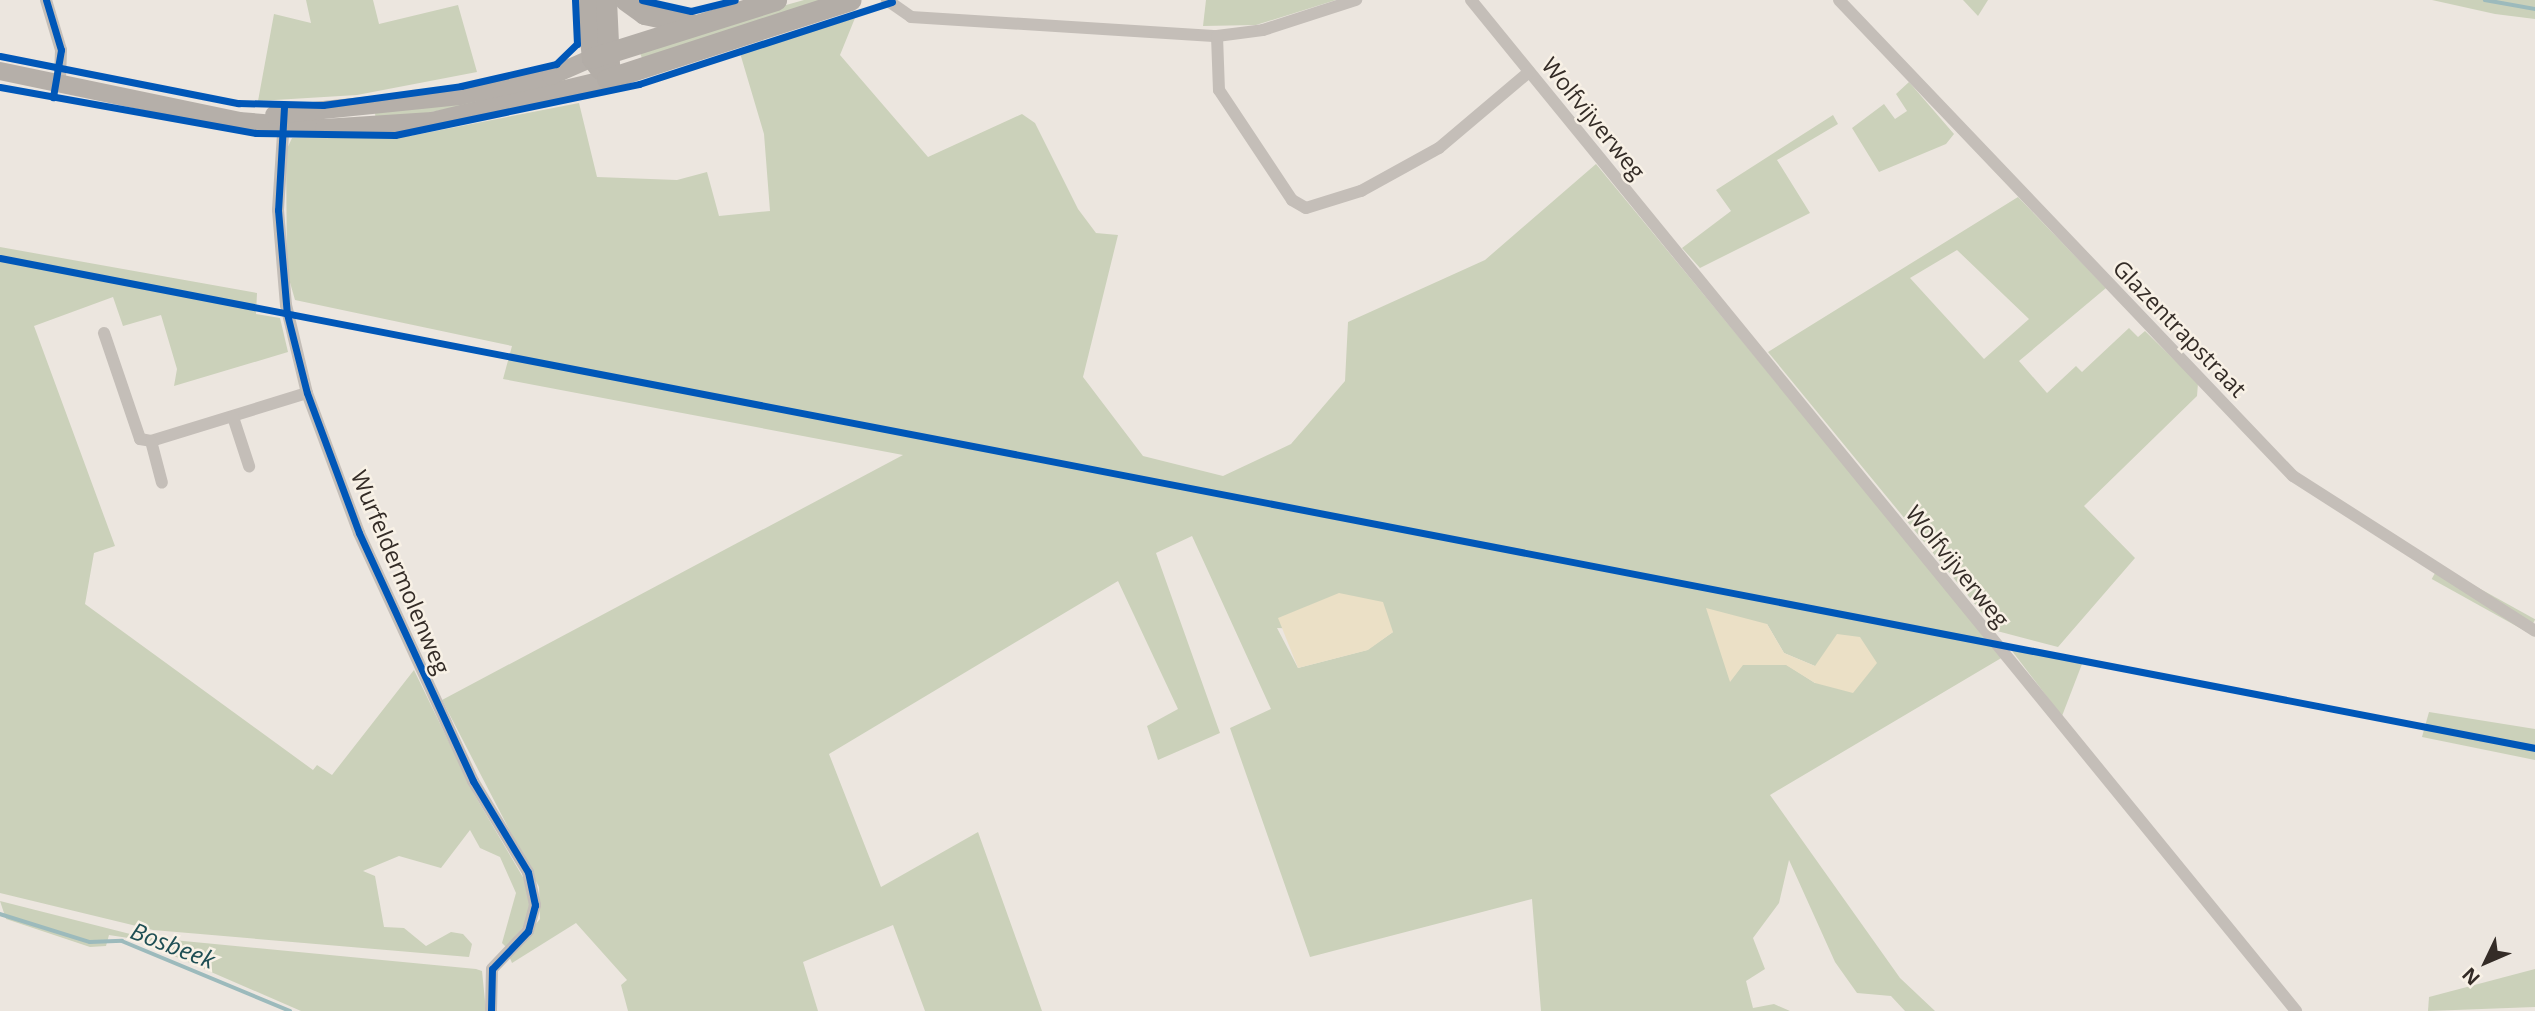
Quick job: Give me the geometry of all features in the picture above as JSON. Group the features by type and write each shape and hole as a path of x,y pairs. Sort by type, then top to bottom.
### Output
{"main road":[{"path":"586,0 607,79"},
{"path":"601,54 606,0"},
{"path":"625,0 644,14 694,24"},
{"path":"361,119 526,82 601,54 776,0"},
{"path":"0,71 220,114 284,121 432,121 607,79 850,0"}],"street":[{"path":"46,0 61,50 60,83"},
{"path":"890,1 911,17 1217,36 1263,30 1356,0"},
{"name":"Wolfvijverweg","path":"1471,0 2296,1011"},
{"name":"Glazentrapstraat","path":"1839,0 2293,476 2535,631"},
{"path":"1217,36 1219,90 1292,200 1315,209 1439,148 1529,72"},
{"name":"Wurfeldermolenweg","path":"284,121 278,210 285,292 307,393 359,533 473,781 528,872 535,905 528,931 492,970 491,1011"},
{"path":"104,333 140,439 151,441 307,393"},
{"path":"233,417 249,466"},
{"path":"151,441 162,483"}],"green space":[{"path":"306,0 373,0 379,24 458,5 477,72 357,95 258,101 274,14 311,23"},
{"path":"804,0 836,0 644,65 638,46"},
{"path":"1206,0 1336,0 1256,25 1203,26"},
{"path":"1963,0 1988,0 1978,16"},
{"path":"2432,0 2535,0 2535,19 2495,14"},
{"path":"855,18 840,55 928,157 1022,114 1035,123 1078,209 1096,233 1118,235 1083,377 1143,456 1223,476 1291,444 1345,381 1348,322 1485,260 1596,164 2003,657 1770,795 1900,978 1935,1011 1905,1011 1891,996 1857,993 1835,962 1789,860 1779,903 1753,938 1765,969 1746,981 1753,1008 1774,1004 1790,1011 1541,1011 1532,899 1310,957 1230,728 1271,709 1192,536 1156,553 1220,733 1158,760 1147,726 1178,709 1118,581 829,754 881,887 978,832 1042,1011 925,1011 893,925 803,962 818,1011 628,1011 621,985 627,980 576,923 512,963 509,956 540,919 539,887 442,700 903,455 503,379 512,346 295,300 287,272 286,151 292,138 410,136 579,103 597,177 677,180 707,172 719,216 770,211 764,134 740,53","holes":["1767,624 1784,653 1815,666 1815,683 1787,665 1742,665 1730,681","1277,628 1393,632 1367,650 1298,668"]},
{"path":"564,75 566,84 376,123 375,113"},
{"path":"1909,82 1954,134 1946,144 1879,172 1852,128 1884,104 1895,119 1907,111 1896,94"},
{"path":"1833,115 1838,124 1777,160 1810,213 1700,268 1682,248 1731,211 1716,190"},
{"path":"2018,197 2106,288 2019,361 2047,393 2076,366 2082,372 2129,328 2138,337 2145,331 2198,383 2197,396 2084,506 2135,558 2058,647 1997,631 1768,352","holes":["1957,250 2029,319 1984,359 1910,278"]},
{"path":"0,247 257,293 256,314 280,318 288,352 174,386 177,369 161,315 123,326 113,297 34,326 115,546 94,553 85,604 313,770 317,765 332,775 414,670 474,794 524,879 530,907 524,926 506,947 502,943 516,893 500,857 480,848 470,830 441,868 399,856 363,871 375,876 384,927 404,928 426,946 451,932 463,934 472,944 469,957 153,930 0,893"},
{"path":"2439,566 2535,619 2528,632 2432,579"},
{"path":"2009,647 2082,664 2062,716 2051,702"},
{"path":"2429,712 2535,729 2535,760 2422,737"},
{"path":"0,901 142,937 476,969 482,971 486,1011 301,1011 135,939 109,935 106,946 90,947 6,919"},
{"path":"2535,969 2535,1007 2428,1011 2429,997"}],"sand":[{"path":"1339,593 1383,602 1393,632 1368,650 1298,668 1278,618"},
{"path":"1706,608 1767,624 1784,653 1815,666 1837,634 1860,637 1877,663 1853,693 1815,683 1786,665 1743,665 1730,682"}],"waterway":[{"path":"2485,0 2535,9"},
{"name":"Bosbeek","path":"0,914 90,942 122,941 290,1011"}],"cycle path":[{"path":"46,0 61,50 53,97"},
{"path":"0,56 238,103 323,105 461,86 556,64 577,44 575,0"},
{"path":"642,0 691,11 735,0"},
{"path":"0,87 256,133 395,135 639,84 892,2"},
{"path":"284,107 278,210 287,314 307,393 359,533 473,781 528,872 535,905 528,931 492,969 491,1011"},
{"path":"0,258 2535,748"}]}
